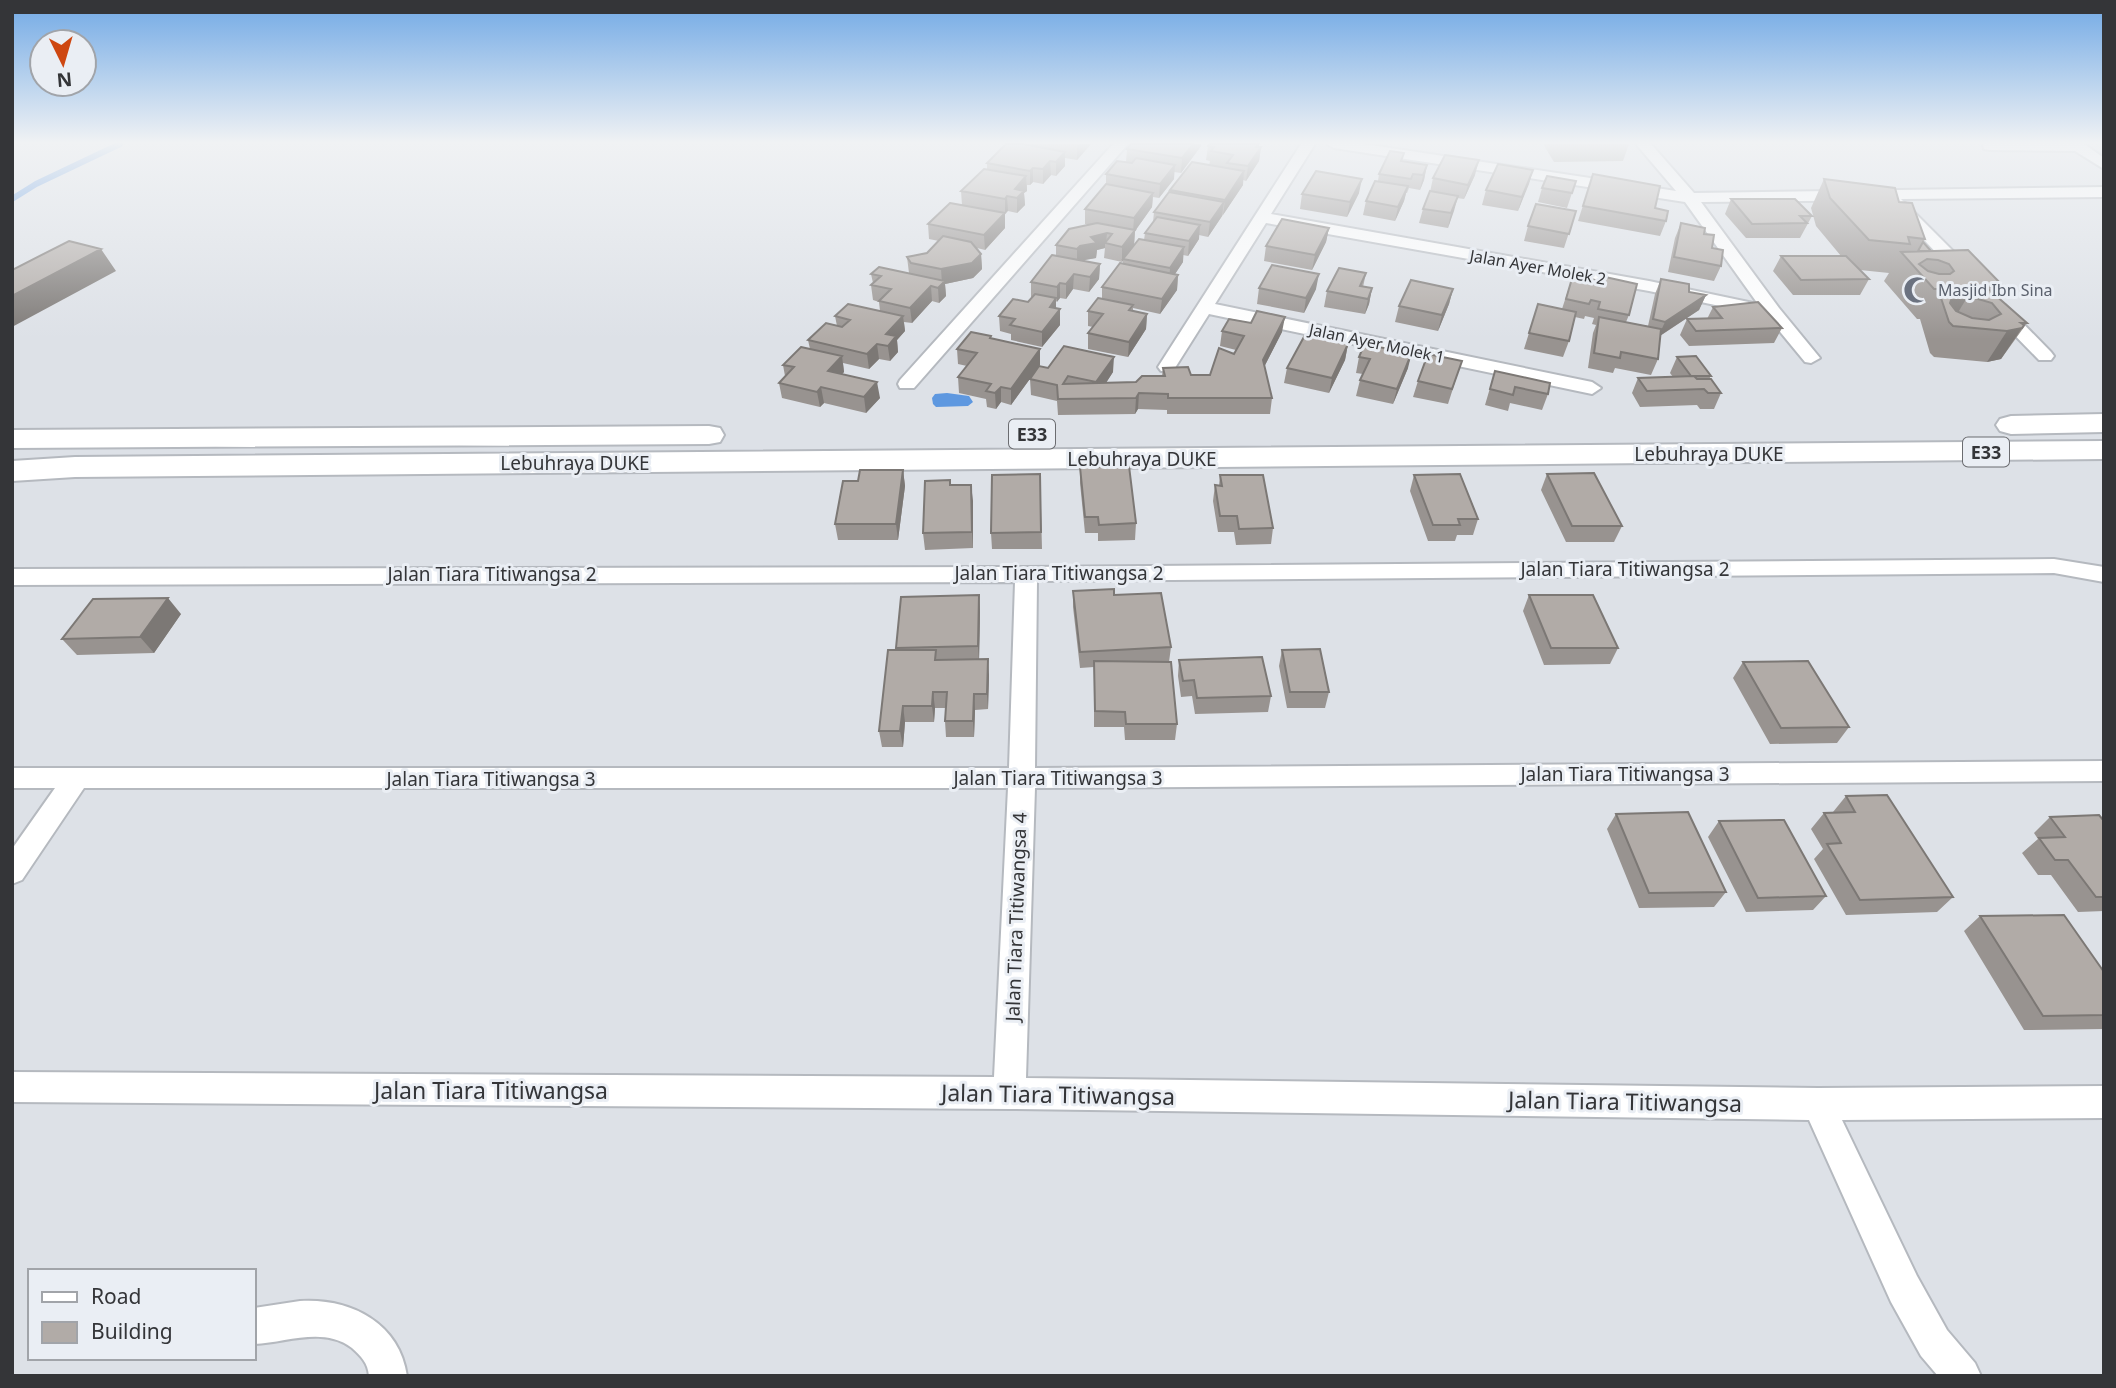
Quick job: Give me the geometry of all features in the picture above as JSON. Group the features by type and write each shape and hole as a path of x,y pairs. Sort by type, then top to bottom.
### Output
{"highway":[{"name":"Lebuhraya DUKE","path":"12,439 1813,430 2104,423"},
{"name":"Lebuhraya DUKE","path":"12,471 75,467 2097,451"}],"street":[{"path":"907,384 1063,209"},
{"path":"1167,367 1266,209"},
{"path":"1698,209 1773,312 1811,358"},
{"path":"1903,209 2045,356"},
{"name":"Jalan Ayer Molek 2","path":"1261,217 1649,286 1773,312"},
{"name":"Jalan Ayer Molek 1","path":"1203,307 1592,388"},
{"name":"Jalan Tiara Titiwangsa 2","path":"12,577 1026,574 2054,566 2104,575"},
{"name":"Jalan Tiara Titiwangsa 4","path":"1009,1093 1022,778 1026,574"},
{"name":"Jalan Tiara Titiwangsa 3","path":"12,778 1022,778 2104,771"},
{"path":"12,872 76,779"},
{"name":"Jalan Tiara Titiwangsa","path":"12,1087 1009,1093 1818,1104 2104,1101"},
{"path":"1818,1104 1905,1289 1934,1343 1962,1376"},
{"path":"256,1326 325,1318 356,1326 386,1356 388,1376"}],"water":[{"path":"935,394 969,396 973,402 968,406 936,407 933,404 932,398"}],"building":[{"path":"944,209 982,209 1005,213 984,235 928,224"},
{"path":"1085,209 1141,209 1134,218"},
{"path":"1156,209 1219,209 1210,222 1154,212"},
{"path":"1423,209 1453,209 1451,213"},
{"path":"1534,209 1576,211 1569,234 1528,226"},
{"path":"1598,209 1658,209 1668,211 1666,221"},
{"path":"1739,209 1805,209 1812,216 1800,216 1807,223 1752,224"},
{"path":"1840,209 1914,209 1925,239 1908,237 1910,244 1869,240"},
{"path":"1157,217 1200,225 1189,241 1145,233"},
{"path":"1282,219 1329,228 1315,255 1266,246"},
{"path":"1097,223 1135,230 1122,247 1105,243 1112,234 1107,233 1091,237 1097,243 1077,249 1056,245 1069,229"},
{"path":"1681,223 1705,228 1704,234 1714,235 1712,248 1723,250 1721,266 1674,257"},
{"path":"943,236 971,242 981,254 972,263 941,269 911,263 907,257 927,253"},
{"path":"1139,239 1184,247 1170,268 1123,259"},
{"path":"69,241 101,249 12,296 12,270"},
{"path":"1923,242 1931,251 1918,251"},
{"path":"1968,250 2005,288 1985,286 2027,323 2021,323 2024,325 2022,328 2007,331 1953,326 1949,322 1938,289 1934,289 1901,252","holes":["1927,259 1949,264 1954,271 1950,274 1928,271 1919,264","1968,296 1992,303 2001,314 1989,320 1972,318 1956,311 1950,303 1951,300"]},
{"path":"1052,255 1100,264 1090,277 1074,274 1066,284 1060,283 1057,287 1031,282"},
{"path":"1781,256 1846,256 1869,279 1801,280"},
{"path":"1120,263 1178,275 1162,299 1102,287"},
{"path":"1272,265 1319,274 1306,298 1259,288"},
{"path":"879,267 945,281 938,288 931,286 910,308 879,301 891,289 871,285 881,276 871,274"},
{"path":"1339,268 1366,273 1360,286 1372,288 1368,299 1327,291"},
{"path":"1573,275 1595,280 1594,284 1603,285 1605,277 1637,284 1629,315 1598,309 1600,302 1591,300 1589,304 1566,299"},
{"path":"1661,279 1689,284 1689,292 1706,295 1665,322 1653,319"},
{"path":"1411,280 1453,289 1442,315 1399,306"},
{"path":"1035,294 1056,298 1050,307 1060,309 1042,332 1010,325 1015,319 999,316 1013,299 1028,302"},
{"path":"1098,298 1133,305 1129,310 1147,314 1129,342 1088,333 1103,314 1088,311"},
{"path":"1758,302 1782,328 1696,331 1687,319 1722,318 1713,307"},
{"path":"848,304 903,316 886,334 896,336 888,346 877,344 867,354 808,340 826,323 842,327 850,320 835,316"},
{"path":"1538,304 1576,312 1569,341 1529,333"},
{"path":"1257,311 1285,317 1263,360 1272,398 1168,398 1168,394 1139,393 1136,398 1058,399 1057,385 1030,379 1039,366 1048,368 1064,346 1114,357 1096,382 1068,376 1063,384 1136,382 1142,376 1165,376 1163,368 1188,367 1191,375 1210,375 1219,348 1234,354 1244,336 1222,331 1229,319 1251,323"},
{"path":"1599,317 1661,329 1658,359 1621,352 1620,358 1594,353"},
{"path":"971,332 1040,349 1011,389 1001,387 995,393 986,391 991,384 958,377 977,353 957,349"},
{"path":"1305,335 1348,344 1332,378 1287,368"},
{"path":"1364,345 1412,352 1397,389 1360,380 1370,359 1359,357"},
{"path":"801,347 842,356 828,371 877,382 864,397 821,387 817,392 779,383 794,367 783,365"},
{"path":"1428,354 1462,361 1452,389 1418,381"},
{"path":"1696,356 1711,376 1691,376 1677,357"},
{"path":"1495,371 1550,383 1548,394 1515,387 1513,395 1490,389"},
{"path":"1694,376 1697,379 1711,379 1721,393 1708,393 1704,389 1647,391 1638,378"},
{"path":"1129,466 1136,523 1099,525 1098,517 1085,517 1080,467"},
{"path":"860,470 903,470 896,524 835,524 843,481 858,481"},
{"path":"1594,473 1622,526 1572,526 1547,474"},
{"path":"1040,474 1041,532 991,533 992,475"},
{"path":"1460,474 1478,519 1458,519 1460,525 1433,525 1414,475"},
{"path":"1220,475 1263,475 1273,528 1239,529 1237,516 1220,516 1215,485 1222,486"},
{"path":"950,480 950,485 971,485 972,532 923,533 925,481"},
{"path":"1114,589 1114,595 1161,593 1171,647 1080,652 1073,591"},
{"path":"979,595 978,646 896,648 901,597"},
{"path":"1529,595 1593,595 1618,648 1551,648"},
{"path":"168,598 140,637 62,639 93,599"},
{"path":"1320,649 1329,692 1290,692 1282,650"},
{"path":"888,650 936,650 935,660 988,659 987,694 974,694 973,721 945,721 947,692 933,692 932,706 903,706 900,731 879,731"},
{"path":"1262,657 1271,696 1197,698 1194,680 1183,681 1179,660"},
{"path":"1094,661 1171,662 1177,724 1126,724 1125,712 1095,711"},
{"path":"1808,661 1849,727 1781,728 1743,662"},
{"path":"1887,795 1953,897 1860,900 1827,844 1841,843 1824,813 1855,812 1846,796"},
{"path":"1688,812 1726,892 1649,893 1616,814"},
{"path":"2099,815 2104,821 2104,897 2096,897 2068,860 2055,860 2039,838 2065,837 2050,817"},
{"path":"1784,820 1826,896 1758,898 1719,821"},
{"path":"2064,915 2104,972 2104,1015 2043,1016 1980,916"}],"place":[{"name":"Masjid Ibn Sina","path":"1917,290"}]}
